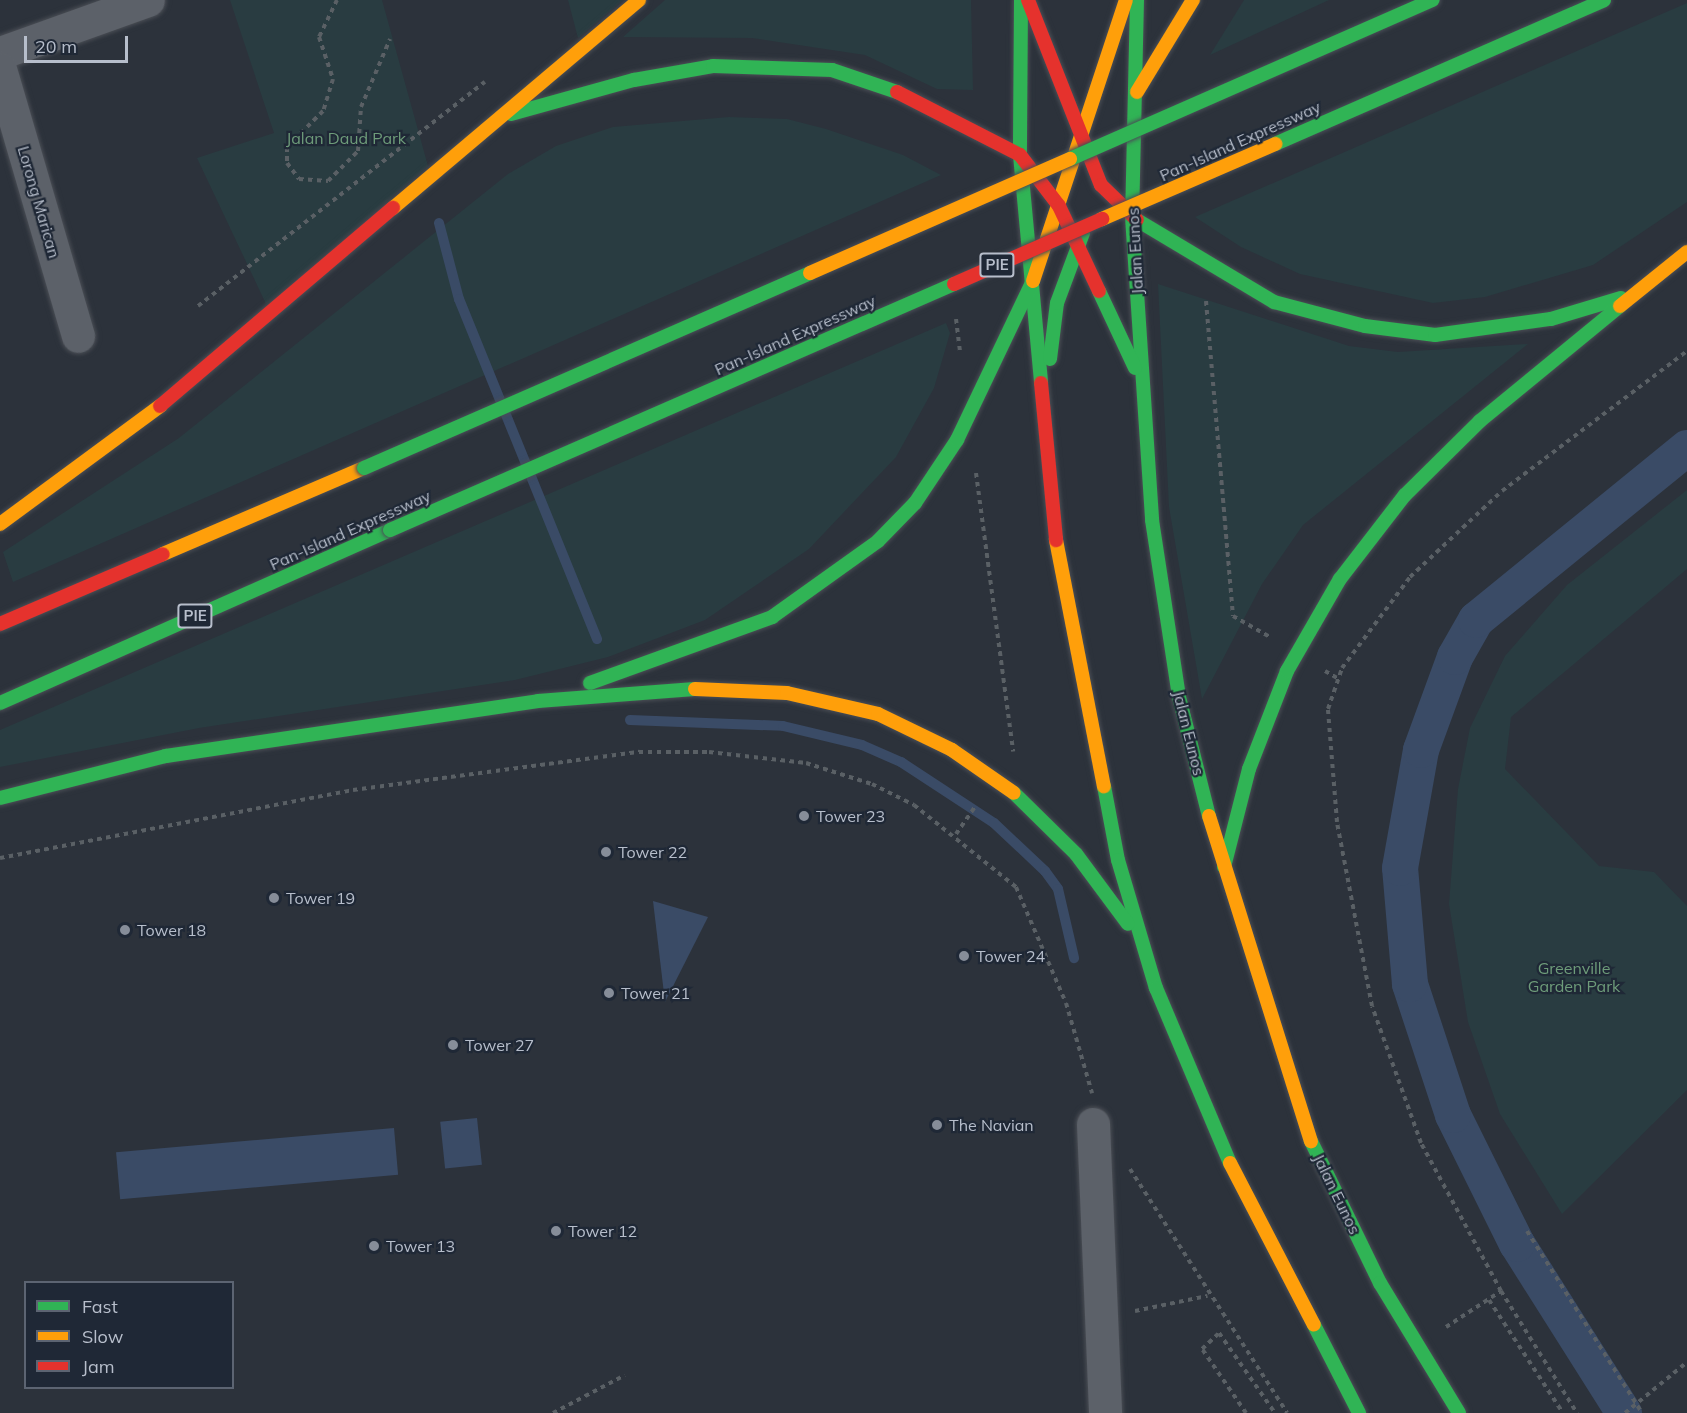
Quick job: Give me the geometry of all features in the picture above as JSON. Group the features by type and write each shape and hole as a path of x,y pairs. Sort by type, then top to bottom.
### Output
{"highway":[{"path":"0,524 135,427 639,0"},
{"path":"1021,0 1020,155 1043,420 1080,684 1138,938 1216,1136 1359,1413"},
{"path":"1029,0 1081,143 1101,185 1132,217 1203,262 1274,302 1365,326 1435,335 1551,319 1635,294"},
{"path":"538,701 702,646 791,604 878,541 915,504 969,417 1030,291 1081,143 1126,0"},
{"name":"Jalan Eunos","path":"1137,0 1132,217 1152,520 1179,697 1223,871 1306,1131 1380,1283 1459,1413"},
{"path":"1043,420 1056,303 1136,94 1193,0"},
{"path":"0,624 364,468 1433,0"},
{"name":"Pan-Island Expressway","path":"0,703 390,530 1604,0"},
{"path":"501,117 634,80 713,66 832,70 902,94 1020,155 1059,206 1079,244 1144,387"},
{"path":"1223,871 1249,769 1297,654 1340,579 1405,495 1480,422 1687,252"},
{"path":"0,798 166,756 538,701 683,688 787,693 878,714 952,750 993,780 1076,854 1138,938"}],"street":[{"path":"0,53 148,0"},
{"name":"Lorong Marican","path":"0,69 78,336"},
{"path":"1094,1111 1105,1413"}],"path":[{"path":"337,0 319,37 333,79 323,111 287,147 287,163 299,179 328,181 358,151 361,107 390,39"},
{"path":"198,306 493,76"},
{"path":"1203,262 1233,616 1339,679"},
{"path":"958,310 961,364"},
{"path":"1577,1413 1501,1292 1421,1143 1372,1006 1336,822 1328,709 1339,679 1419,569 1502,491 1687,351"},
{"path":"956,834 1013,752 969,417"},
{"path":"0,858 353,790 639,752 709,752 806,763 872,784 956,834 1016,887 1066,1003 1094,1111"},
{"path":"1126,1162 1207,1296 1287,1413"},
{"path":"1527,1232 1642,1413"},
{"path":"1417,1345 1501,1292"},
{"path":"1102,1318 1207,1296"},
{"path":"1489,1300 1563,1413"},
{"path":"1246,1413 1202,1349 1219,1334 1275,1413"},
{"path":"1625,1413 1686,1361"},
{"path":"553,1413 625,1375"}],"green space":[{"name":"Jalan Daud Park","path":"230,0 382,0 428,166 266,304 197,158 274,133"},
{"path":"568,0 623,0 578,38"},
{"path":"665,0 971,0 973,90 937,89 865,55 752,38 623,37"},
{"path":"1244,0 1329,0 1210,55"},
{"path":"1687,3 1687,202 1593,265 1485,297 1433,303 1300,274 1241,247 1195,217"},
{"path":"729,117 787,119 826,129 903,155 941,175 13,582 3,552 179,438 508,174 556,146 613,127"},
{"path":"1158,284 1349,346 1398,352 1528,344 1303,525 1262,584 1202,699 1169,507"},
{"path":"946,323 950,333 934,388 896,457 809,549 705,620 608,657 515,680 199,728 0,767 0,730"},
{"name":"Greenville Garden Park","path":"1687,490 1687,569 1511,717 1505,769 1599,866 1654,872 1687,906 1687,1090 1562,1214 1500,1114 1468,1022 1449,904 1458,789 1470,728 1505,656 1567,585"}],"water":[{"path":"653,901 708,917 665,1002"},
{"path":"477,1118 482,1165 445,1169 440,1122"},
{"path":"394,1128 398,1175 120,1199 116,1152"}],"waterway":[{"path":"439,223 459,299 597,639"},
{"path":"1624,1413 1517,1244 1453,1115 1410,984 1400,868 1421,750 1455,657 1476,620 1687,448"},
{"path":"630,720 783,726 862,745 901,762 994,823 1045,871 1058,889 1074,958"}],"traffic: fast":[{"path":"1021,0 1020,155 1041,383"},
{"path":"1137,0 1132,217 1152,520 1179,697 1209,816"},
{"path":"1070,159 1433,0"},
{"path":"1275,144 1604,0"},
{"path":"511,114 634,80 713,66 832,70 897,92"},
{"path":"1137,220 1274,302 1365,326 1435,335 1551,319 1621,298"},
{"path":"1050,359 1057,303 1083,233"},
{"path":"364,468 810,273"},
{"path":"590,683 772,617 878,541 915,503 957,440 1033,281"},
{"path":"390,530 954,284"},
{"path":"1099,291 1135,368"},
{"path":"1224,867 1249,769 1287,671 1340,579 1405,495 1480,421 1620,306"},
{"path":"0,703 390,530"},
{"path":"0,798 166,756 538,701 695,689"},
{"path":"1104,786 1118,860 1156,988 1230,1163"},
{"path":"1014,793 1076,854 1128,924"},
{"path":"1311,1141 1380,1283 1459,1413"},
{"path":"1314,1325 1359,1413"}],"traffic: slow":[{"path":"393,208 639,0"},
{"path":"1033,281 1126,0"},
{"path":"1137,92 1193,0"},
{"path":"1102,219 1275,144"},
{"path":"810,273 1070,159"},
{"path":"1620,306 1687,252"},
{"path":"0,524 160,406"},
{"path":"163,554 364,468"},
{"path":"1056,540 1104,786"},
{"path":"695,689 787,693 878,714 952,750 1014,793"},
{"path":"1209,816 1311,1141"},
{"path":"1230,1163 1314,1325"}],"traffic: jam":[{"path":"1028,0 1101,185 1137,220"},
{"path":"897,92 1020,155 1059,206 1099,291"},
{"path":"160,406 393,208"},
{"path":"954,284 1102,219"},
{"path":"1041,383 1056,540"},
{"path":"0,624 163,554"}],"place":[{"name":"Tower 23","path":"804,816"},
{"name":"Tower 22","path":"606,852"},
{"name":"Tower 19","path":"274,898"},
{"name":"Tower 18","path":"125,930"},
{"name":"Tower 24","path":"964,956"},
{"name":"Tower 21","path":"609,993"},
{"name":"Tower 27","path":"453,1045"},
{"name":"The Navian","path":"937,1125"},
{"name":"Tower 12","path":"556,1231"},
{"name":"Tower 13","path":"374,1246"}]}
